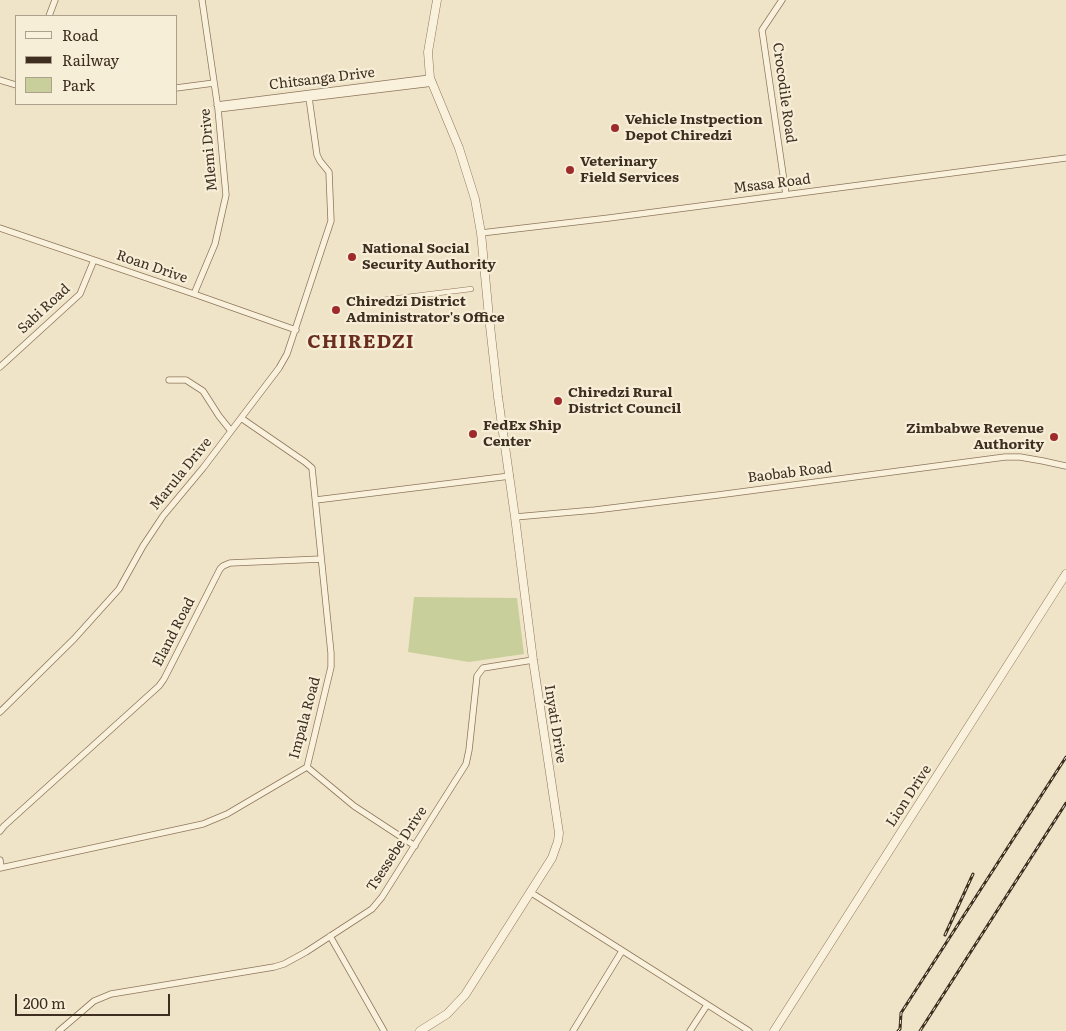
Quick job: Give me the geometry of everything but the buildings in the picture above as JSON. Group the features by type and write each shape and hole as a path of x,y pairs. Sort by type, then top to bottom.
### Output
{"street":[{"path":"49,15 55,0"},
{"name":"Mlemi Drive","path":"194,294 215,244 226,195 218,107 202,0"},
{"name":"Inyati Drive","path":"420,1031 447,1014 466,995 552,858 559,833 533,660 516,517 496,375 481,233 475,199 459,148 432,80 428,52 437,0"},
{"name":"Crocodile Road","path":"782,0 762,30 786,194"},
{"path":"0,80 15,85"},
{"path":"218,107 309,98 432,80"},
{"name":"Chitsanga Drive","path":"218,107 432,80"},
{"path":"178,88 214,83"},
{"name":"Marula Drive","path":"0,712 74,640 119,589 143,546 163,516 241,418 279,368 287,354 331,221 329,172 318,156 309,98"},
{"name":"Msasa Road","path":"481,233 1066,158"},
{"name":"Roan Drive","path":"0,228 296,330"},
{"name":"Sabi Road","path":"0,367 80,294 94,260"},
{"path":"374,301 471,289"},
{"path":"169,380 186,380 203,391 231,431"},
{"name":"Impala Road","path":"0,868 203,824 227,814 307,767 331,667 312,468 241,418"},
{"name":"Baobab Road","path":"516,517 603,509 1005,458 1020,458 1066,466"},
{"path":"316,500 510,476"},
{"name":"Eland Road","path":"0,831 159,686 223,566 230,563 321,559"},
{"name":"Lion Drive","path":"774,1031 1066,574"},
{"name":"Tsessebe Drive","path":"59,1031 94,1000 102,996 274,967 298,957 372,909 382,898 466,764 477,676 483,668 533,660"},
{"path":"307,767 354,806 415,846"},
{"path":"0,860 0,868"},
{"path":"530,892 750,1031"},
{"path":"330,936 384,1031"},
{"path":"572,1031 622,951"},
{"path":"690,1031 707,1005"}],"green space":[{"path":"414,597 517,598 524,654 469,662 408,652"}],"railway":[{"path":"898,1031 900,1029 901,1013 1066,757"},
{"path":"920,1031 1066,803"},
{"path":"945,935 973,874"}],"place":[{"name":"Vehicle Instpection Depot Chiredzi","path":"615,128"},
{"name":"Veterinary Field Services","path":"570,170"},
{"name":"National Social Security Authority","path":"352,257"},
{"name":"Chiredzi District Administrator's Office","path":"336,310"},
{"name":"Chiredzi Rural District Council","path":"558,401"},
{"name":"FedEx Ship Center","path":"473,434"},
{"name":"Zimbabwe Revenue Authority","path":"1054,437"}],"district":[{"name":"CHIREDZI","path":"361,342"}]}
